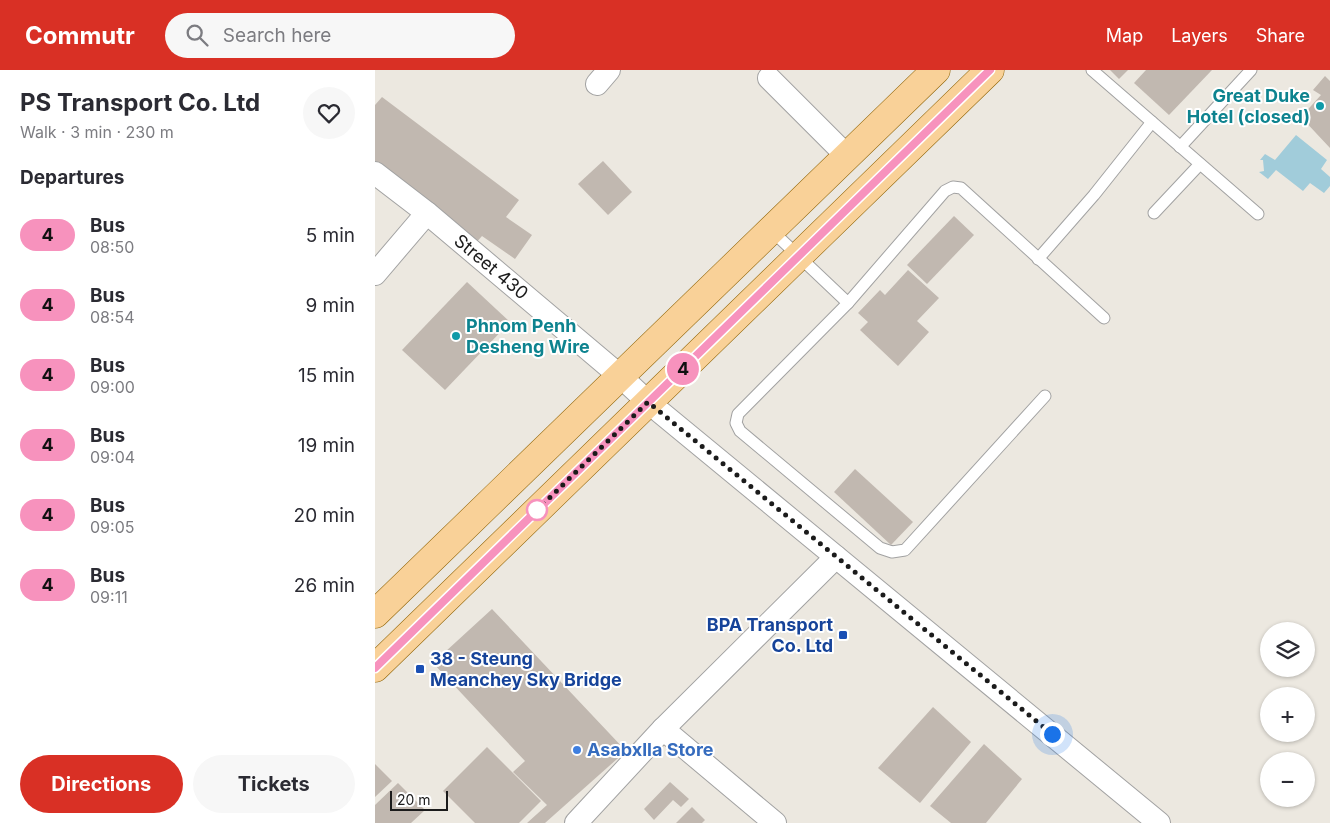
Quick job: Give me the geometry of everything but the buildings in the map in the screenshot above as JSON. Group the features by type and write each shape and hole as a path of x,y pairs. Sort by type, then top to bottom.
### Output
{"main road":[{"path":"375,614 936,70"},
{"path":"375,668 991,70"}],"street":[{"path":"769,78 847,156"},
{"name":"Street 430","path":"375,173 427,213 620,376 648,402 1159,823"},
{"path":"375,274 427,213"},
{"path":"576,823 663,730 836,557"},
{"path":"663,730 775,823"}],"lane":[{"path":"1092,70 1258,214"},
{"path":"1180,147 1251,70"},
{"path":"1038,258 1094,195 1152,122"},
{"path":"1154,212 1199,164"},
{"path":"1045,396 905,550 892,552 880,548 739,431 736,423 738,414 848,303 945,192 953,187 961,188 1104,318"},
{"path":"771,230 848,303"}],"water":[{"path":"1296,135 1327,160 1321,169 1330,177 1330,186 1324,193 1310,183 1303,191 1276,170 1268,179 1259,172 1264,171 1263,160 1260,160 1265,154 1275,160"}],"bus line":[{"name":"4","path":"375,668 990,70"}],"place":[{"name":"Great Duke Hotel (closed)","path":"1320,106"},
{"name":"Phnom Penh Desheng Wire","path":"456,336"},
{"name":"BPA Transport Co. Ltd","path":"843,635"},
{"name":"38 - Steung Meanchey Sky Bridge","path":"420,669"},
{"name":"Asabxlla Store","path":"577,750"}],"route":[{"path":"537,510 648,402 1052,734"}]}
